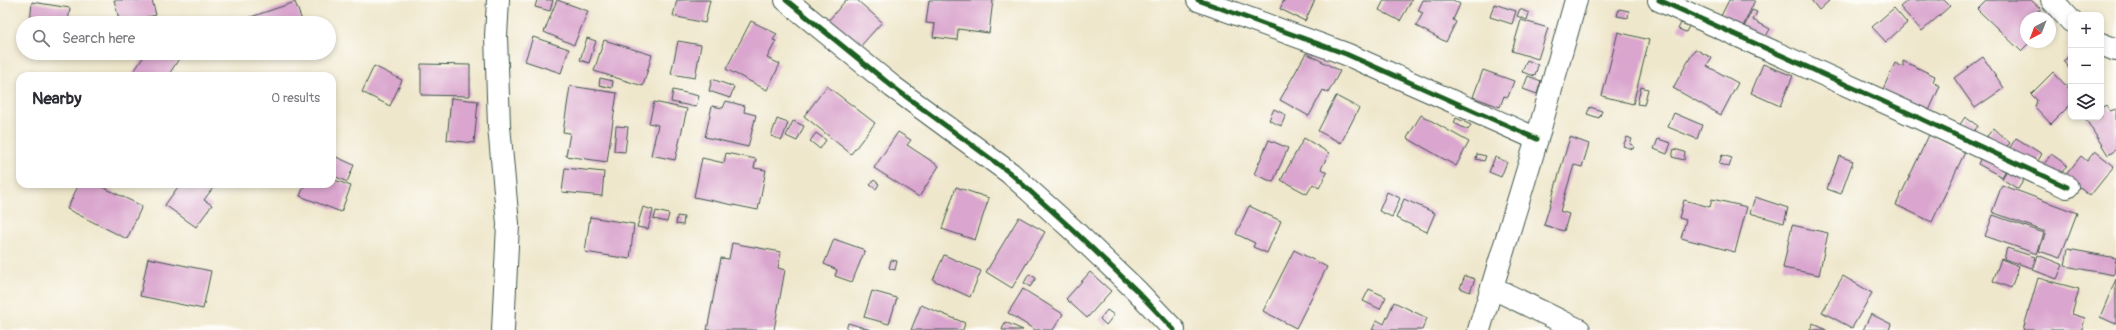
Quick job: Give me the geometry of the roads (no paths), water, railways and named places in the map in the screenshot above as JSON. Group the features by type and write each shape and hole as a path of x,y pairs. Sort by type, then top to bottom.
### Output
{"street":[{"path":"498,0 496,36 499,126 508,224 503,330"},
{"path":"786,0 893,87 1010,173 1137,291 1174,330"},
{"path":"1198,0 1346,54 1537,138"},
{"path":"1479,330 1493,288 1576,0"},
{"path":"1659,0 1913,115 2067,187"},
{"path":"2052,0 2068,18"},
{"path":"2104,45 2116,50"},
{"path":"1493,288 1579,330"}]}
